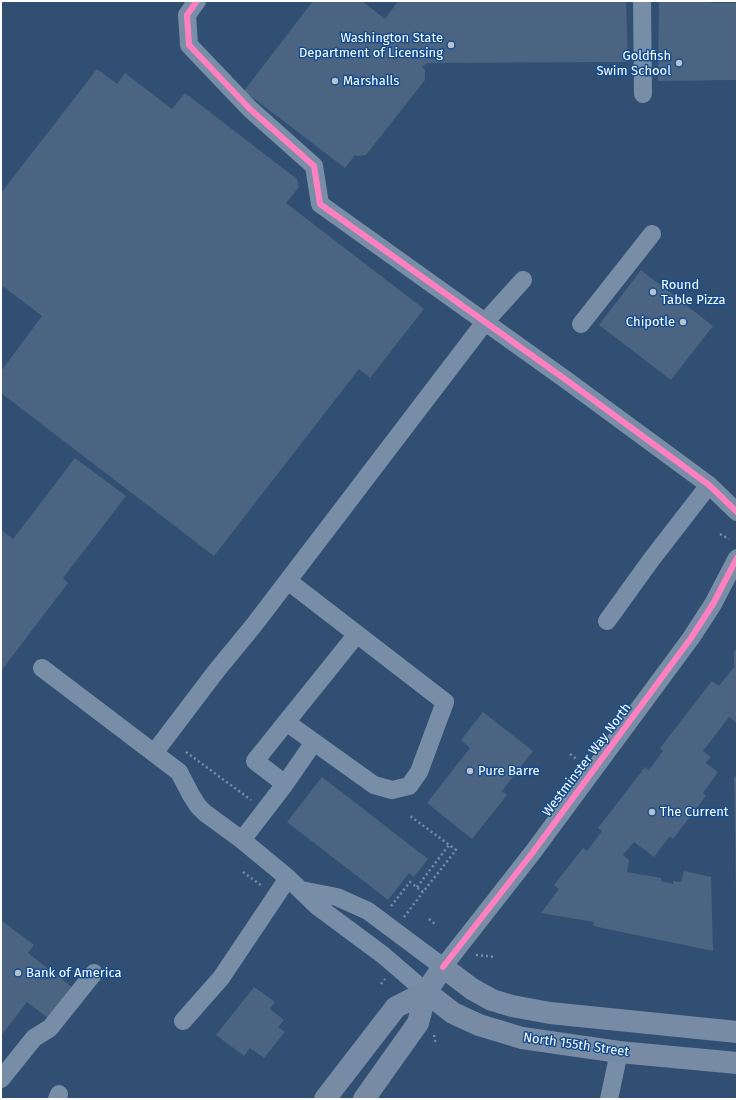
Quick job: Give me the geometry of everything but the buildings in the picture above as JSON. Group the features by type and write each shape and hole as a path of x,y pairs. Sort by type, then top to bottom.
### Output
{"main road":[{"name":"Westminster Way North","path":"364,1099 418,1023 426,992 443,967"},
{"path":"443,967 472,989 492,1000 512,1006 550,1012 737,1032"},
{"name":"Westminster Way North","path":"326,1099 396,1008 426,992"},
{"name":"North 155th Street","path":"426,992 453,1012 479,1025 522,1038 619,1052 737,1063"}],"street":[{"path":"197,1 187,15 189,46 250,109 314,166 320,204 709,485 737,512"},
{"path":"642,1 643,94"},
{"path":"581,324 652,234"},
{"path":"154,753 217,670 288,581 485,322 523,280"},
{"path":"607,621 651,560 709,485"},
{"name":"Westminster Way North","path":"443,967 533,852 675,661 712,604 737,558"},
{"path":"286,722 374,785 392,790 409,786 419,772 445,702 288,581"},
{"path":"285,784 256,761 357,634"},
{"path":"42,668 179,772 198,806 242,840 294,884 317,906 383,955 426,992"},
{"path":"242,840 285,784 314,742"},
{"path":"294,884 337,897 368,910 443,967"},
{"path":"183,1021 222,978 294,884"},
{"path":"1,1079 34,1038 50,1028 94,973"},
{"path":"609,1099 619,1052"}],"path":[{"path":"720,534 729,539"},
{"path":"570,754 581,763"},
{"path":"403,919 456,850 409,815"},
{"path":"417,887 449,845"},
{"path":"390,908 410,882 423,892"},
{"path":"429,919 436,925"},
{"path":"476,955 495,956"},
{"path":"434,1035 436,1045"}],"cycle path":[{"path":"197,1 187,15 189,45 250,109 314,166 320,204 569,382 709,485 737,512"},
{"path":"443,967 533,852 691,638 713,604 737,558"}],"place":[{"name":"Washington State Department of Licensing","path":"451,45"},
{"name":"Goldfish Swim School","path":"679,63"},
{"name":"Marshalls","path":"335,81"},
{"name":"Round Table Pizza","path":"653,292"},
{"name":"Chipotle","path":"683,322"},
{"name":"Pure Barre","path":"470,771"},
{"name":"The Current","path":"652,812"},
{"name":"Bank of America","path":"18,973"}]}
